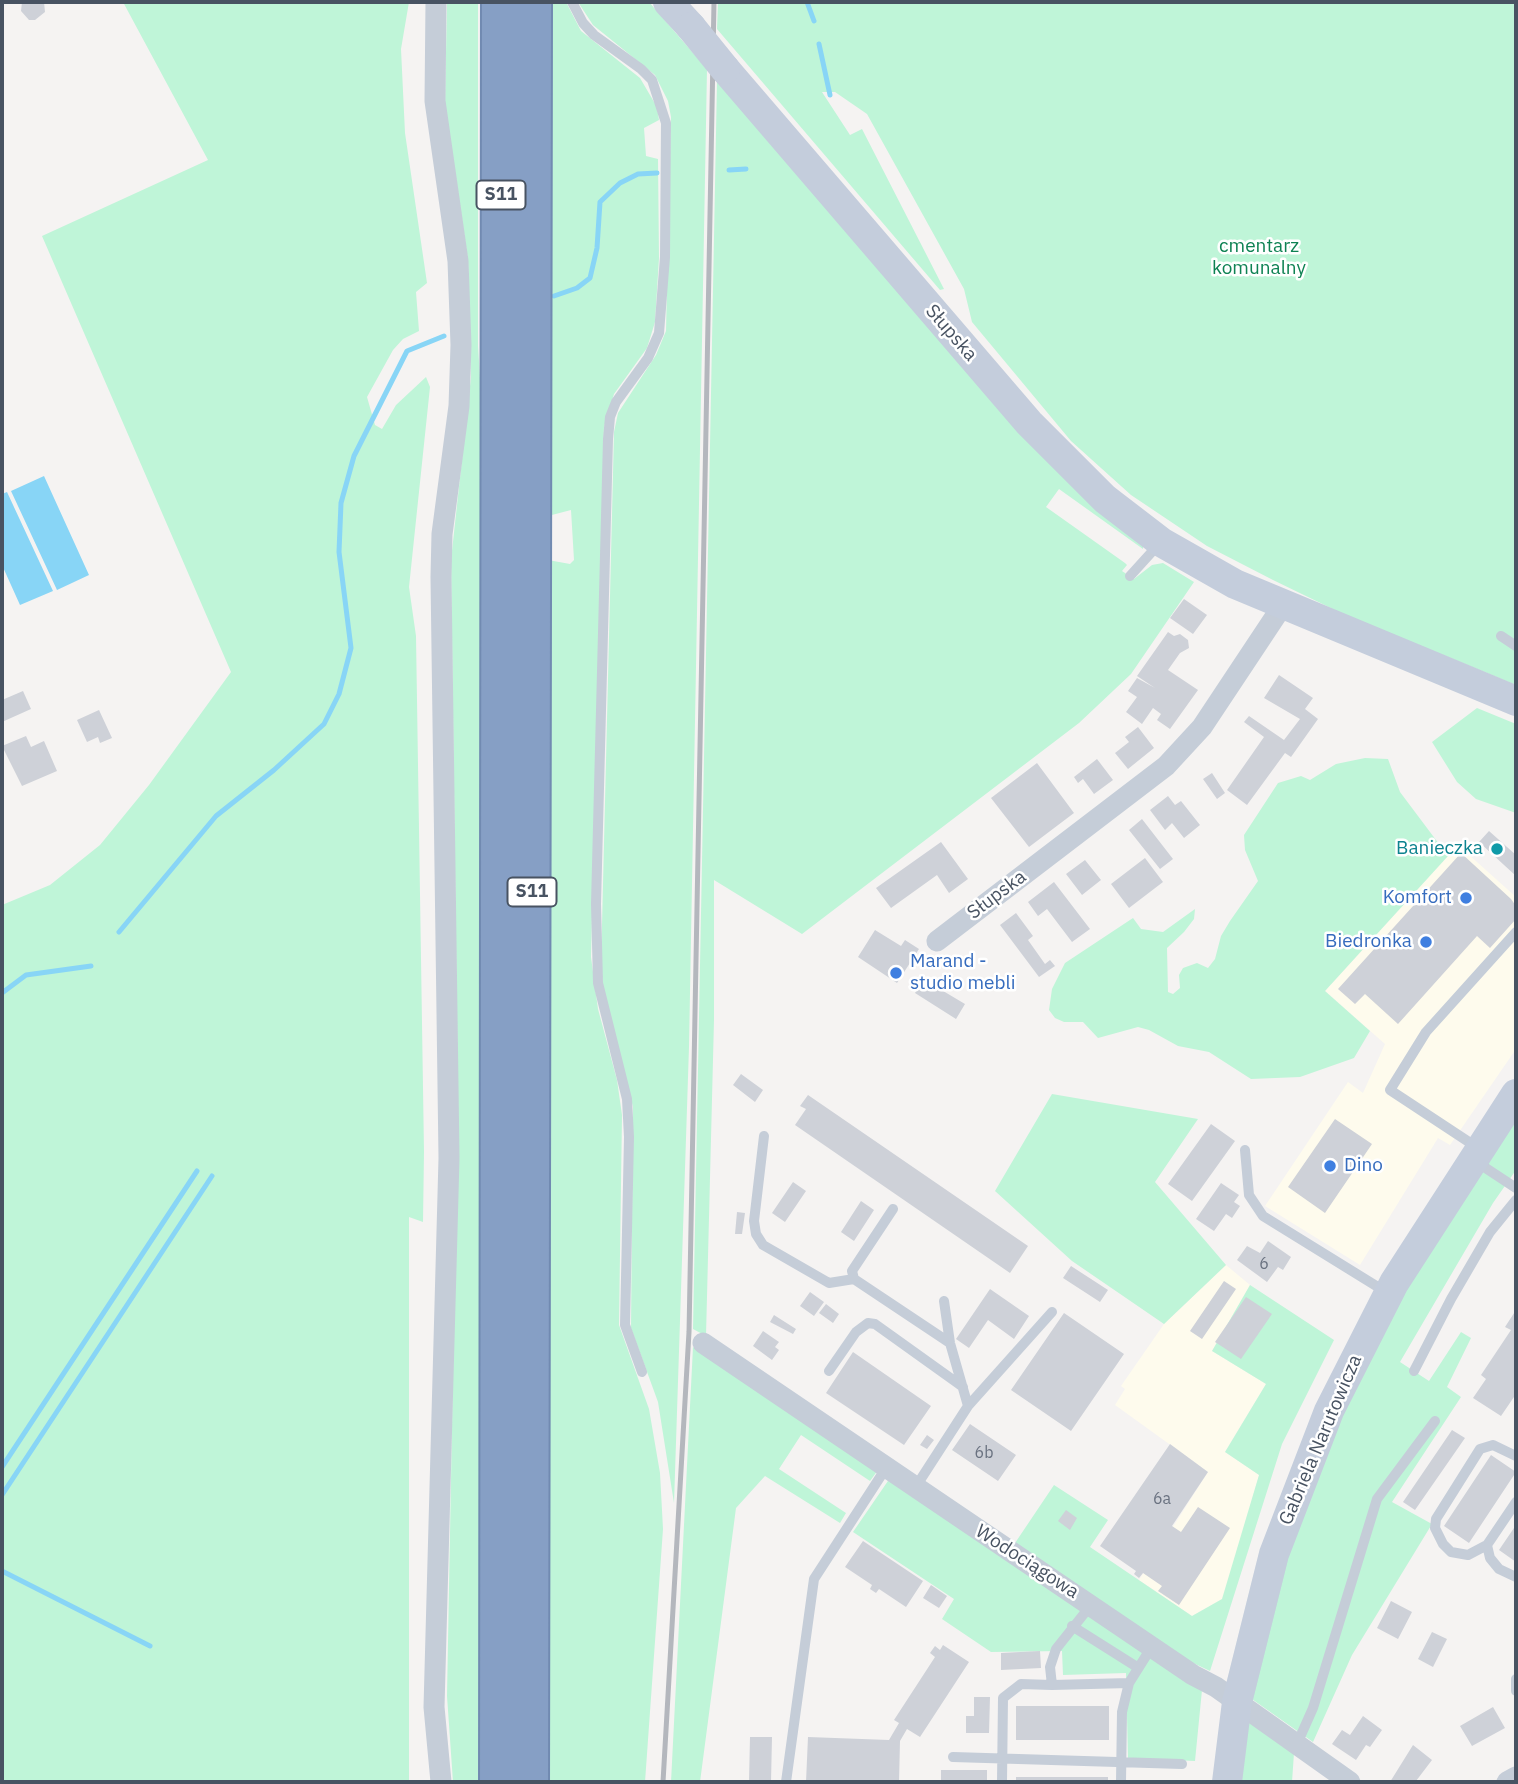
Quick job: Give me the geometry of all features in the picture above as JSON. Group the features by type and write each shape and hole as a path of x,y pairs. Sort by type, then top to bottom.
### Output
{"highway":[{"name":"S11","path":"499,1782 501,2"},
{"name":"S11","path":"529,1782 532,2"}],"main road":[{"name":"Słupska","path":"668,2 1029,423 1081,478 1161,542 1235,584 1516,701"},
{"name":"Gabriela Narutowicza","path":"1227,1782 1237,1702 1274,1554 1297,1486 1329,1411 1389,1294 1475,1154 1516,1094"}],"street":[{"path":"436,2 435,101 458,261 461,345 459,406 442,534 441,577 449,1158 434,1707 441,1782"},
{"name":"Słupska","path":"937,941 1166,766 1202,727 1283,605"},
{"name":"Wodociągowa","path":"703,1343 1151,1648 1237,1702 1350,1782"},
{"path":"1507,1782 1516,1777"}],"lane":[{"path":"572,2 583,23 594,35 652,80 666,123 665,257 659,333 648,358 616,401 610,416 596,904 597,983 628,1112 625,1325 642,1372"},
{"path":"1130,576 1161,542"},
{"path":"1501,636 1516,646"},
{"path":"1516,932 1426,1032 1390,1090 1516,1188"},
{"path":"764,1136 754,1221 756,1234 763,1245 829,1283 854,1279 950,1342"},
{"path":"1245,1150 1249,1195 1263,1216 1389,1294"},
{"path":"1414,1371 1490,1232 1516,1200"},
{"path":"854,1279 852,1271 893,1209"},
{"path":"944,1301 950,1342 968,1406"},
{"path":"915,1488 968,1406 1052,1312"},
{"path":"830,1371 856,1332 869,1323 875,1324 963,1387"},
{"path":"1297,1744 1313,1708 1377,1499 1435,1421"},
{"path":"1516,1456 1493,1445 1480,1449 1436,1519 1438,1536 1451,1552 1468,1555 1487,1545 1516,1502"},
{"path":"786,1782 814,1579 886,1468"},
{"path":"1487,1545 1490,1558 1499,1569 1516,1577"},
{"path":"1052,1685 1050,1667 1056,1648 1091,1605"},
{"path":"1072,1626 1137,1667"},
{"path":"1121,1782 1122,1712 1129,1683 1151,1648"},
{"path":"1516,1679 1516,1691"},
{"path":"1002,1782 1003,1699 1021,1684 1129,1683"},
{"path":"953,1757 1182,1765"}],"shaded area":[{"path":"1458,845 1516,897 1516,1049 1450,1145 1438,1138 1360,1265 1265,1206 1348,1082 1363,1093 1385,1044 1325,991"},
{"path":"1226,1265 1250,1285 1212,1351 1266,1384 1225,1452 1259,1475 1223,1599 1192,1616 1139,1580 1208,1472 1115,1405 1125,1389 1121,1386 1164,1324"}],"green space":[{"path":"123,2 409,2 401,49 405,133 427,283 416,292 419,331 403,339 393,350 367,397 375,425 382,429 396,405 426,377 430,387 409,587 416,636 424,1152 423,1222 409,1217 409,1782 2,1782 2,905 50,885 100,845 149,785 231,672 42,236 208,160"},
{"path":"447,2 478,2 478,346 482,410 480,1782 453,1782 447,1696 458,1099 451,560 471,377 468,260 445,103"},
{"path":"549,2 566,2 581,31 640,78 657,107 659,120 644,128 646,156 658,159 659,258 655,322 647,348 614,394 604,427 591,957 598,1009 617,1080 622,1115 619,1325 649,1409 660,1473 663,1529 645,1782 546,1782 549,1591 548,560 570,564 574,560 571,510 548,516"},
{"path":"578,2 649,2 707,69 689,1047 674,1503 658,1402 631,1328 633,1107 603,986 601,966 614,432 618,413 656,355 666,331 671,117 668,101 655,75 593,25"},
{"name":"cmentarz komunalny","path":"718,2 1516,2 1516,685 1341,613 1273,580 1207,546 1131,495 1071,441 972,322 964,289 867,114 835,92 822,92 850,135 862,129 944,289 940,290 717,29"},
{"path":"717,81 1143,545 1143,549 1059,489 1046,507 1125,563 1127,565 1122,571 1134,579 1152,565 1163,563 1194,582 1131,674 1079,723 802,934 714,880 714,1020 706,1336 693,1329"},
{"path":"1477,708 1516,724 1516,813 1476,799 1457,782 1432,742"},
{"path":"1365,758 1388,759 1400,792 1448,856 1325,991 1370,1031 1354,1058 1300,1077 1251,1079 1209,1052 1178,1046 1149,1030 1138,1027 1098,1038 1083,1022 1064,1022 1055,1018 1049,1010 1052,989 1065,963 1133,918 1141,929 1163,932 1195,909 1194,919 1167,948 1168,992 1173,994 1180,988 1179,975 1183,968 1197,963 1208,968 1215,959 1221,936 1258,881 1245,850 1244,835 1278,783 1301,776 1310,780 1336,764"},
{"path":"1052,1094 1198,1119 1155,1182 1226,1265 1164,1324 1072,1261 995,1191"},
{"path":"1516,1109 1516,1170 1493,1203 1400,1362 1429,1381 1461,1332 1471,1338 1447,1387 1461,1397 1392,1502 1432,1524 1352,1655 1313,1742 1249,1697 1283,1557 1374,1339"},
{"path":"1250,1285 1334,1340 1282,1444 1210,1671 1189,1661 1013,1546 1054,1485 1108,1520 1090,1547 1192,1616 1222,1599 1259,1475 1225,1452 1266,1384 1212,1351"},
{"path":"693,1347 878,1470 870,1481 801,1435 779,1469 846,1513 840,1523 765,1476 736,1508 700,1782 671,1782"},
{"path":"890,1478 1202,1690 1195,1761 1128,1758 1126,1673 1063,1675 1062,1651 991,1652 942,1619 954,1599 853,1532"},
{"path":"1247,1720 1294,1753 1292,1782 1238,1782"}],"water":[{"path":"44,476 89,575 57,590 11,491"},
{"path":"7,492 53,591 20,605 2,565 2,494"}],"building":[{"path":"22,2 44,2 45,12 35,20 29,20 21,11"},
{"path":"1184,599 1207,615 1193,634 1170,618"},
{"path":"1168,632 1174,636 1180,634 1188,640 1189,648 1180,653 1168,670 1198,690 1170,729 1157,720 1161,714 1153,708 1142,724 1126,712 1137,697 1128,691 1137,678 1155,688 1137,676"},
{"path":"1279,675 1313,698 1305,709 1318,719 1291,757 1285,753 1247,805 1227,790 1264,737 1244,722 1249,716 1284,740 1300,719 1264,698"},
{"path":"23,691 31,709 2,722 2,700"},
{"path":"99,710 112,738 100,743 98,737 87,742 77,720"},
{"path":"1138,727 1154,748 1128,769 1115,753 1129,742 1125,737"},
{"path":"26,736 31,747 44,741 57,771 22,786 2,746"},
{"path":"1097,759 1113,780 1094,794 1083,779 1078,783 1074,777"},
{"path":"1037,763 1074,813 1029,847 991,798"},
{"path":"1212,773 1225,793 1217,799 1203,779"},
{"path":"1168,796 1175,805 1181,801 1200,825 1184,838 1172,823 1165,830 1150,810"},
{"path":"1142,819 1173,859 1160,869 1129,830"},
{"name":"Banieczka","path":"1489,831 1516,855 1516,876 1479,842"},
{"path":"941,842 968,879 949,893 937,875 891,908 876,888"},
{"name":"Biedronka","path":"1461,853 1511,899 1516,906 1516,919 1490,948 1477,936 1398,1024 1365,994 1355,1004 1338,989"},
{"path":"1145,858 1163,882 1129,908 1111,884"},
{"path":"1085,860 1101,880 1082,895 1066,874"},
{"path":"1054,882 1090,929 1072,942 1047,909 1038,916 1028,902"},
{"path":"1016,913 1033,936 1028,940 1045,964 1050,960 1055,966 1039,977 1000,925"},
{"path":"875,930 901,946 905,940 919,949 897,983 858,957"},
{"path":"923,979 965,1004 956,1019 915,993"},
{"path":"741,1074 763,1090 755,1102 733,1085"},
{"path":"808,1095 1028,1246 1010,1273 795,1125 806,1109 800,1106"},
{"name":"Dino","path":"1335,1119 1372,1144 1325,1213 1288,1187"},
{"path":"1211,1124 1235,1141 1192,1201 1168,1184"},
{"path":"793,1182 806,1191 785,1222 772,1213"},
{"path":"1221,1183 1239,1195 1234,1202 1240,1206 1232,1218 1226,1214 1214,1231 1196,1219"},
{"path":"861,1201 874,1210 854,1241 841,1232"},
{"path":"737,1212 745,1213 742,1234 735,1234"},
{"path":"1268,1241 1291,1257 1283,1270 1278,1267 1267,1282 1237,1260 1247,1246 1260,1253"},
{"path":"1071,1266 1108,1290 1100,1302 1063,1278"},
{"path":"1224,1281 1236,1289 1202,1339 1190,1331"},
{"path":"990,1289 1029,1316 1014,1339 988,1320 969,1348 956,1339"},
{"path":"810,1292 824,1302 814,1316 800,1306"},
{"path":"1246,1297 1272,1314 1241,1359 1215,1342"},
{"path":"826,1304 839,1314 833,1323 819,1313"},
{"path":"1516,1310 1516,1394 1501,1416 1473,1398 1486,1379 1481,1375 1511,1330 1505,1327"},
{"path":"1064,1313 1124,1354 1071,1431 1011,1390"},
{"path":"774,1315 796,1329 793,1334 770,1322"},
{"path":"763,1331 779,1342 775,1347 779,1350 772,1360 753,1346"},
{"path":"853,1352 931,1406 904,1445 826,1393"},
{"path":"970,1424 1016,1455 998,1481 952,1450"},
{"path":"1452,1430 1465,1438 1415,1510 1403,1502"},
{"path":"927,1435 934,1440 927,1449 920,1445"},
{"path":"1170,1444 1208,1472 1172,1526 1181,1532 1198,1507 1230,1528 1179,1605 1158,1591 1162,1586 1143,1573 1139,1578 1134,1574 1136,1571 1100,1546"},
{"path":"1491,1455 1516,1472 1469,1543 1444,1526"},
{"path":"1066,1510 1077,1518 1070,1530 1058,1521"},
{"path":"1516,1525 1516,1562 1499,1550"},
{"path":"863,1541 923,1581 906,1607 879,1589 876,1593 870,1589 872,1585 845,1567"},
{"path":"931,1585 947,1596 939,1608 923,1598"},
{"path":"1391,1601 1412,1612 1398,1639 1377,1628"},
{"path":"1432,1632 1447,1639 1433,1667 1418,1659"},
{"path":"943,1645 969,1662 920,1737 907,1729 900,1741 899,1782 806,1782 808,1737 889,1740 899,1723 894,1720 935,1657 930,1653 935,1646 940,1650"},
{"path":"1040,1651 1041,1668 1001,1670 1001,1653"},
{"path":"974,1697 990,1697 989,1733 966,1733 966,1716 974,1716"},
{"path":"1016,1706 1109,1706 1109,1740 1016,1740"},
{"path":"1493,1707 1505,1728 1472,1746 1460,1726"},
{"path":"1363,1716 1382,1730 1370,1747 1366,1745 1356,1760 1332,1744 1342,1730 1350,1735"},
{"path":"750,1737 772,1737 771,1782 749,1782"},
{"path":"1413,1745 1432,1760 1416,1781 1390,1782"},
{"path":"941,1770 987,1770 987,1782 941,1782"},
{"path":"1016,1777 1108,1777 1108,1782 1016,1782"}],"waterway":[{"path":"807,2 814,21"},
{"path":"819,44 830,95"},
{"path":"729,170 746,169"},
{"path":"554,296 577,288 590,278 597,248 600,202 620,183 638,174 657,173"},
{"path":"119,932 216,816 274,770 324,724 339,694 351,648 339,552 341,503 354,456 407,351 444,336"},
{"path":"2,993 26,975 91,966"},
{"path":"2,1467 197,1171"},
{"path":"2,1495 212,1176"},
{"path":"2,1571 150,1646"}],"railway":[{"path":"663,1782 689,1332 714,2"}],"place":[{"name":"Banieczka","path":"1497,849"},
{"name":"Komfort","path":"1466,898"},
{"name":"Biedronka","path":"1426,942"},
{"name":"Marand - studio mebli","path":"896,973"},
{"name":"Dino","path":"1330,1166"}]}
